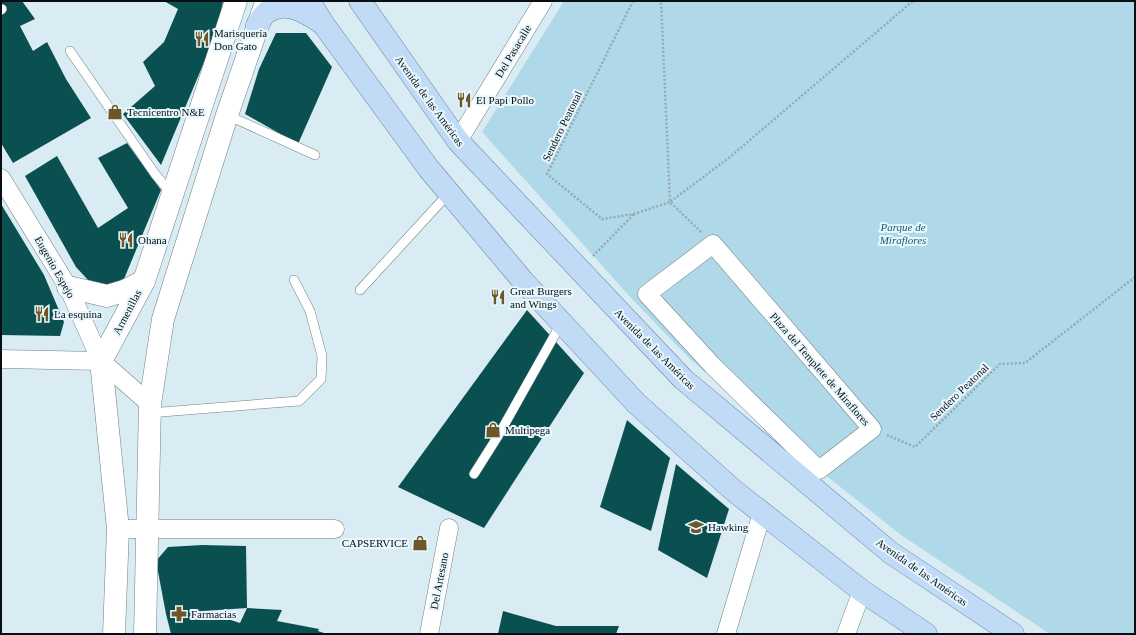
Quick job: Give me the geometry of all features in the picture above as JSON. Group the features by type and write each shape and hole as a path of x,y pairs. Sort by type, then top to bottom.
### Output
{"main road":[{"path":"309,1 324,25 429,169 523,280 636,403 733,490 862,591 926,634"},
{"name":"Avenida de las Américas","path":"360,1 458,142 578,271 683,379 891,553 1013,634"},
{"path":"257,25 269,11 284,6 303,10 324,25"}],"street":[{"name":"Armenillas","path":"101,361 144,280 236,1"},
{"path":"145,634 150,409 163,319 227,115 257,25 267,1"},
{"name":"Del Pasacalle","path":"458,142 543,1"},
{"name":"Eugenio Espejo","path":"1,178 68,287 101,361"},
{"name":"Plaza del Templete de Miraflores","path":"713,244 872,429 819,470 712,365 647,294 713,244"},
{"path":"68,287 107,296 124,291 144,280"},
{"path":"1,359 101,361 150,409"},
{"path":"101,361 118,529 114,634"},
{"path":"726,634 762,513"},
{"name":"Del Artesano","path":"429,634 449,528"},
{"path":"118,529 335,529"},
{"path":"846,634 862,591"}],"lane":[{"path":"70,51 155,174 172,194"},
{"path":"227,115 315,155"},
{"path":"360,290 449,193"},
{"path":"150,409 299,401 321,378 322,356 310,311 294,280"},
{"path":"474,474 498,436 562,322"}],"path":[{"name":"Sendero Peatonal","path":"633,1 547,174 602,219 634,214 670,202 730,157 913,1"},
{"path":"661,1 670,202 713,244"},
{"path":"578,271 634,214"},
{"name":"Sendero Peatonal","path":"872,429 915,447 1000,364 1025,363 1135,278"}],"green space":[{"name":"Parque de Miraflores","path":"564,1 1135,1 1135,634 1050,634 901,535 819,470 689,358 633,300 482,132"}],"building":[{"path":"1,1 22,1 35,19 20,26 33,51 47,42 66,79 91,118 13,163 1,143"},
{"path":"164,1 223,1 218,29 161,165 123,114 155,86 143,62 164,42 178,9"},
{"path":"276,33 306,33 332,67 298,144 245,114 259,69"},
{"path":"127,143 161,190 124,279 108,285 88,280 76,267 25,176 57,156 98,228 128,208 98,158"},
{"path":"1,204 44,275 64,322 60,336 1,335"},
{"name":"Multipega","path":"527,310 584,373 484,528 398,487"},
{"path":"627,420 670,458 651,531 600,507"},
{"path":"676,464 729,509 707,578 658,550"},
{"path":"202,545 246,546 247,608 282,610 277,621 319,629 318,631 327,634 171,634 156,561 168,547","holes":["247,608 240,623 203,611"]},
{"path":"503,611 556,626 619,626 616,634 498,634"}],"place":[{"name":"Marisquería Don Gato","path":"202,39"},
{"name":"El Papi Pollo","path":"464,100"},
{"name":"Tecnicentro N&E","path":"115,112"},
{"name":"Ohana","path":"126,240"},
{"name":"Great Burgers and Wings","path":"498,297"},
{"name":"La esquina","path":"42,314"},
{"name":"Multipega","path":"493,430"},
{"name":"Hawking","path":"696,527"},
{"name":"CAPSERVICE","path":"420,543"},
{"name":"Farmacias","path":"179,614"}]}
